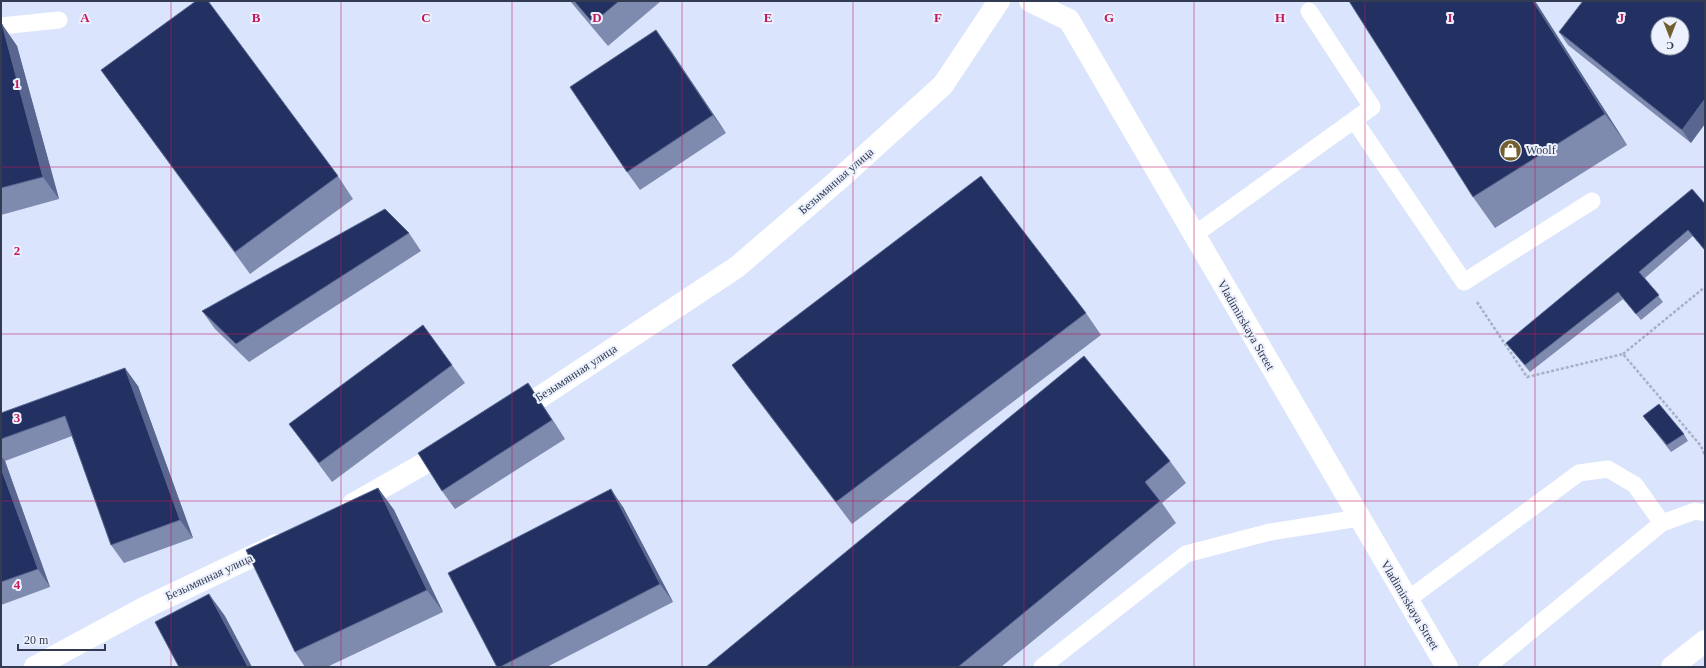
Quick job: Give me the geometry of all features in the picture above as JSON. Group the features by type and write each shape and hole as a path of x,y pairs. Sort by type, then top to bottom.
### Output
{"street":[{"name":"Безымянная улица","path":"493,424 534,401 737,267 837,181 943,85 999,1"},
{"name":"Vladimirskaya Street","path":"1030,1 1069,20 1447,667"},
{"path":"337,513 466,440"},
{"name":"Безымянная улица","path":"35,667 144,608 296,536"},
{"path":"1672,667 1705,641"}],"lane":[{"path":"1194,235 1372,107 1309,11"},
{"path":"1,26 58,20"},
{"path":"1354,120 1464,282 1592,200"},
{"path":"1407,600 1579,473 1608,469 1634,485 1662,523"},
{"path":"1487,667 1662,523 1695,512 1705,512"},
{"path":"1042,667 1186,554 1270,532 1359,518"}],"path":[{"path":"1464,282 1527,377 1623,354 1705,287"},
{"path":"1623,354 1701,446 1705,456"}],"building":[{"path":"196,1 208,1 338,176 235,252 101,70"},
{"path":"574,1 619,1 593,23"},
{"path":"1349,1 1533,1 1605,114 1473,197"},
{"path":"1583,1 1705,1 1705,99 1682,130 1559,32"},
{"path":"1,24 43,177 1,188"},
{"path":"656,30 713,115 627,172 570,87"},
{"path":"981,176 1086,313 836,502 732,365"},
{"path":"1692,189 1705,204 1705,250 1688,230 1639,272 1659,295 1636,314 1618,292 1525,365 1506,343"},
{"path":"385,209 409,233 236,344 202,311"},
{"path":"423,325 452,365 319,463 289,424"},
{"path":"1084,356 1170,461 1145,482 1160,501 958,667 706,667"},
{"path":"125,368 180,520 111,545 65,416 1,439 1,413"},
{"path":"528,383 552,420 442,491 418,453"},
{"path":"1659,404 1684,434 1667,445 1643,416"},
{"path":"1,468 38,569 1,582"},
{"path":"378,488 427,590 295,652 246,550"},
{"path":"611,489 660,584 500,667 497,667 448,573"},
{"path":"209,594 248,667 179,667 155,622"}],"place":[{"name":"Woolf","path":"1511,150"}]}
